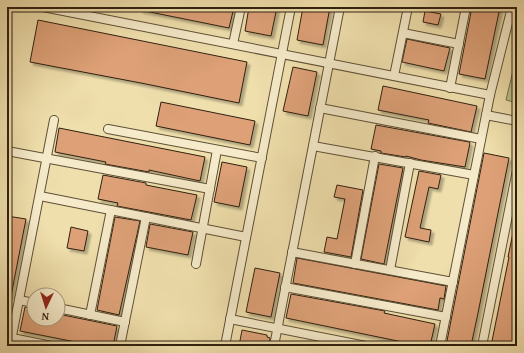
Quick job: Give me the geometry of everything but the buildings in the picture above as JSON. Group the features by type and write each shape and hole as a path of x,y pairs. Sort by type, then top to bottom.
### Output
{"street":[{"path":"43,7 79,10 233,44 490,96"},
{"path":"233,44 241,7"},
{"path":"224,346 283,54 291,7"},
{"path":"274,346 340,7"},
{"path":"394,76 408,7"},
{"path":"450,88 466,7"},
{"path":"440,346 490,96 512,7"},
{"path":"403,33 459,44"},
{"path":"320,108 481,139"},
{"path":"486,115 517,121"},
{"path":"52,346 11,342 54,120"},
{"path":"108,129 262,158"},
{"path":"313,146 474,175"},
{"path":"196,264 217,150"},
{"path":"7,151 210,189"},
{"path":"355,264 375,156"},
{"path":"390,270 410,163"},
{"path":"482,346 517,170"},
{"path":"40,196 246,237"},
{"path":"90,315 111,210"},
{"path":"120,346 146,217"},
{"path":"292,252 453,282"},
{"path":"286,287 446,317"},
{"path":"19,300 26,301"},
{"path":"66,310 125,322"},
{"path":"230,320 366,346"}],"green space":[{"path":"517,54 517,103 506,100"}]}
